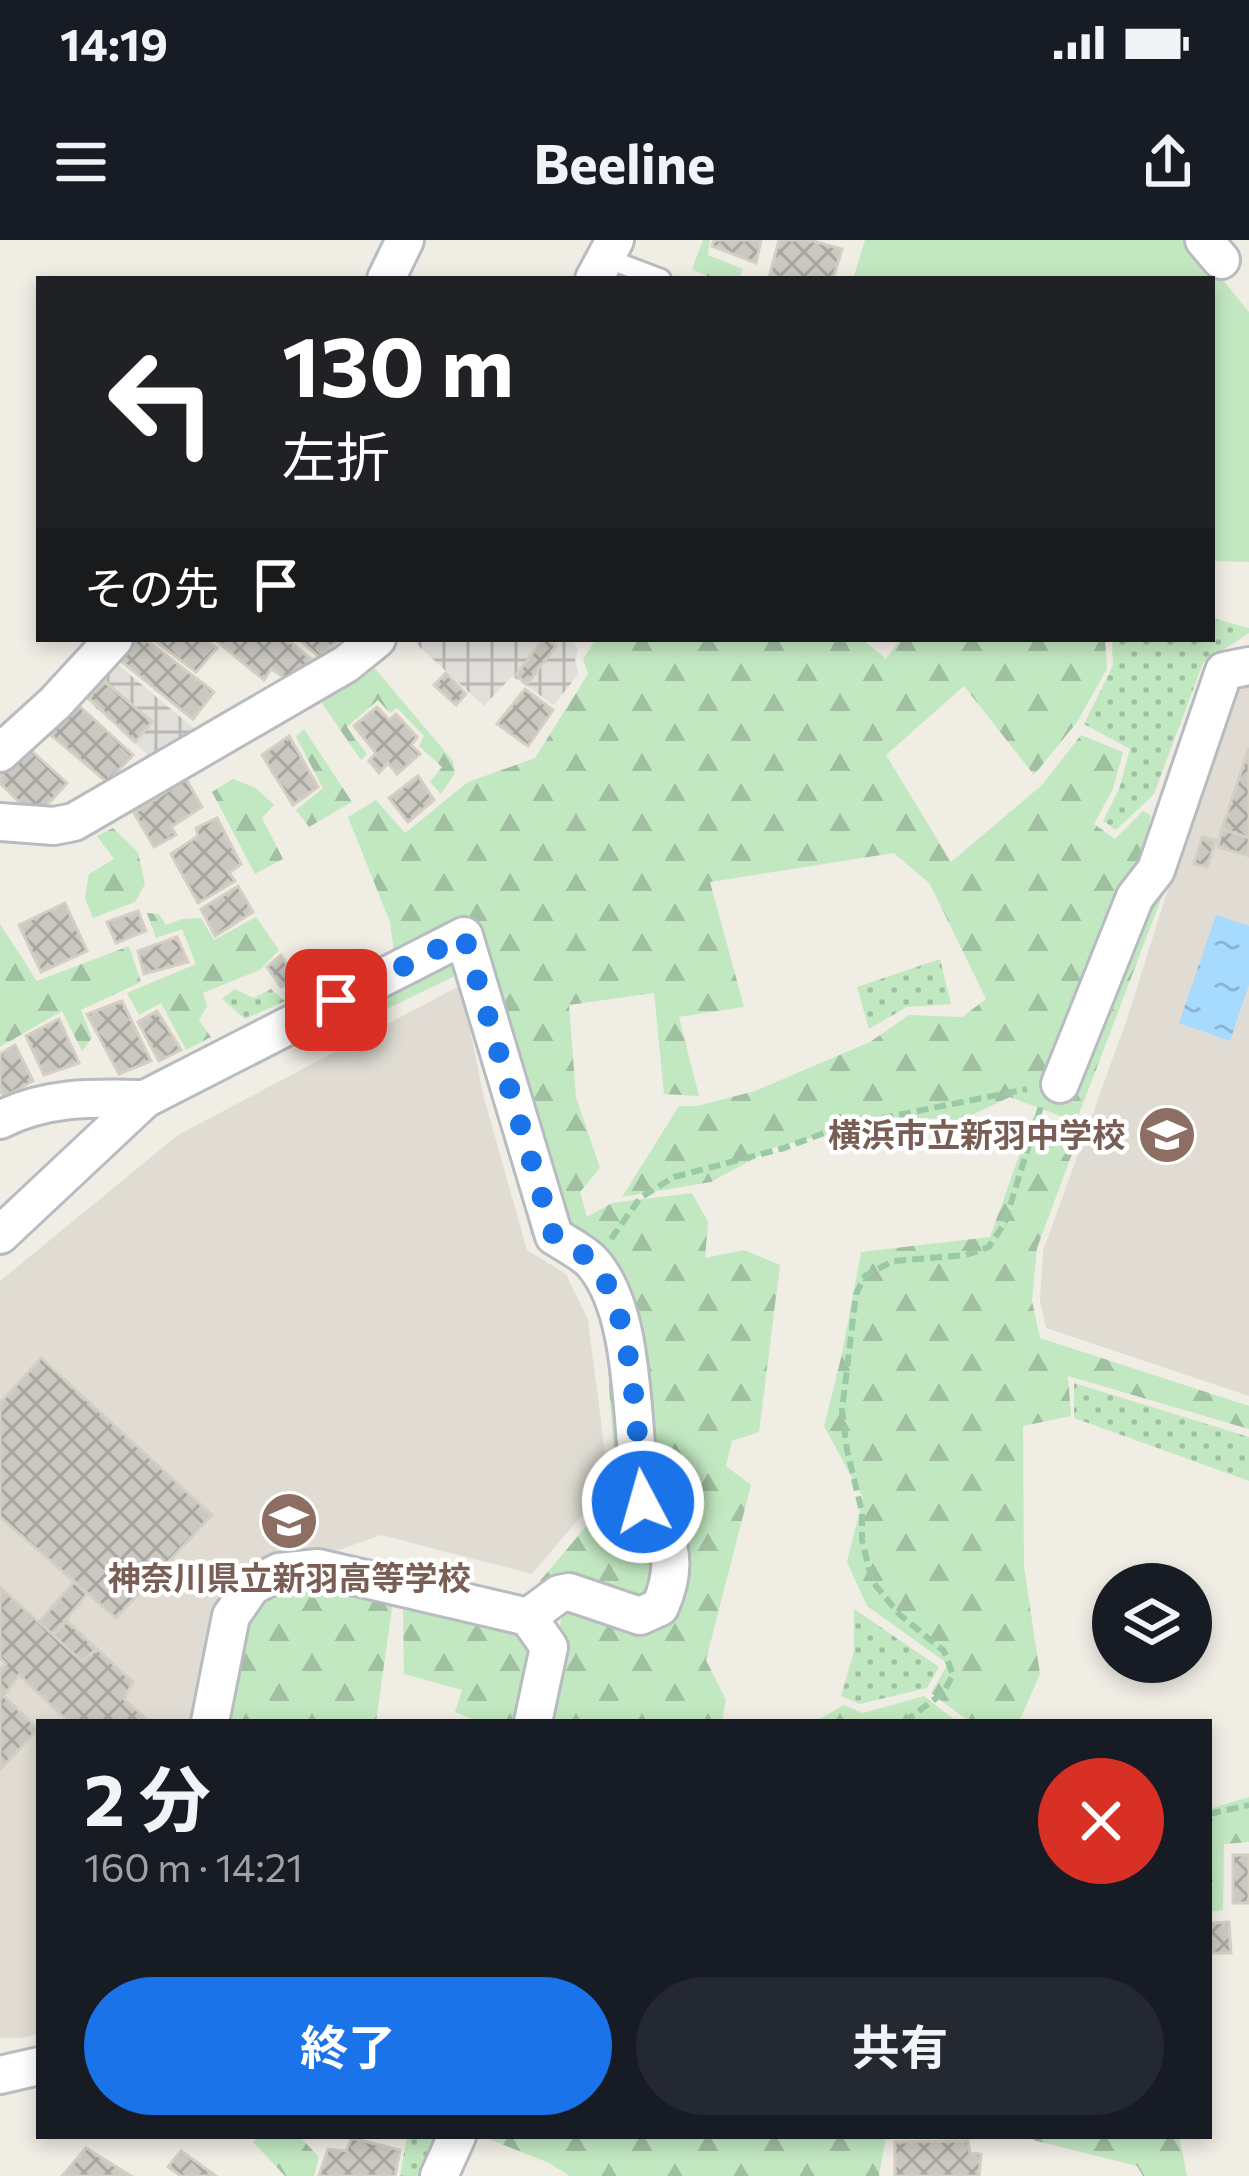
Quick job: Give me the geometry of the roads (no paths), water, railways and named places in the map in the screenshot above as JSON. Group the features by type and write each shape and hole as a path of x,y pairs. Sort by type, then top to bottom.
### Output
{"street":[{"path":"388,276 406,240"},
{"path":"0,753 55,704 111,642"},
{"path":"0,823 54,826 74,822 346,664 373,642"},
{"path":"1054,1085 1135,897 1156,870 1224,671 1249,666"},
{"path":"0,1234 145,1099 464,936 554,1237 593,1264 609,1290 626,1342 643,1502 664,1535 671,1564 660,1607 640,1616 569,1592 528,1617"},
{"path":"0,1120 21,1109 70,1097 145,1099"},
{"path":"211,1719 231,1616 252,1586 279,1572 318,1568 528,1617 549,1646 534,1719"},
{"path":"0,2075 36,2067"},
{"path":"439,2176 456,2139"}],"lane":[{"path":"605,259 653,276"}],"water":[{"path":"1216,915 1249,926 1249,985 1230,1041 1179,1023"}],"place":[{"name":"横浜市立新羽中学校","path":"1167,1135"},
{"name":"神奈川県立新羽高等学校","path":"289,1521"}]}
